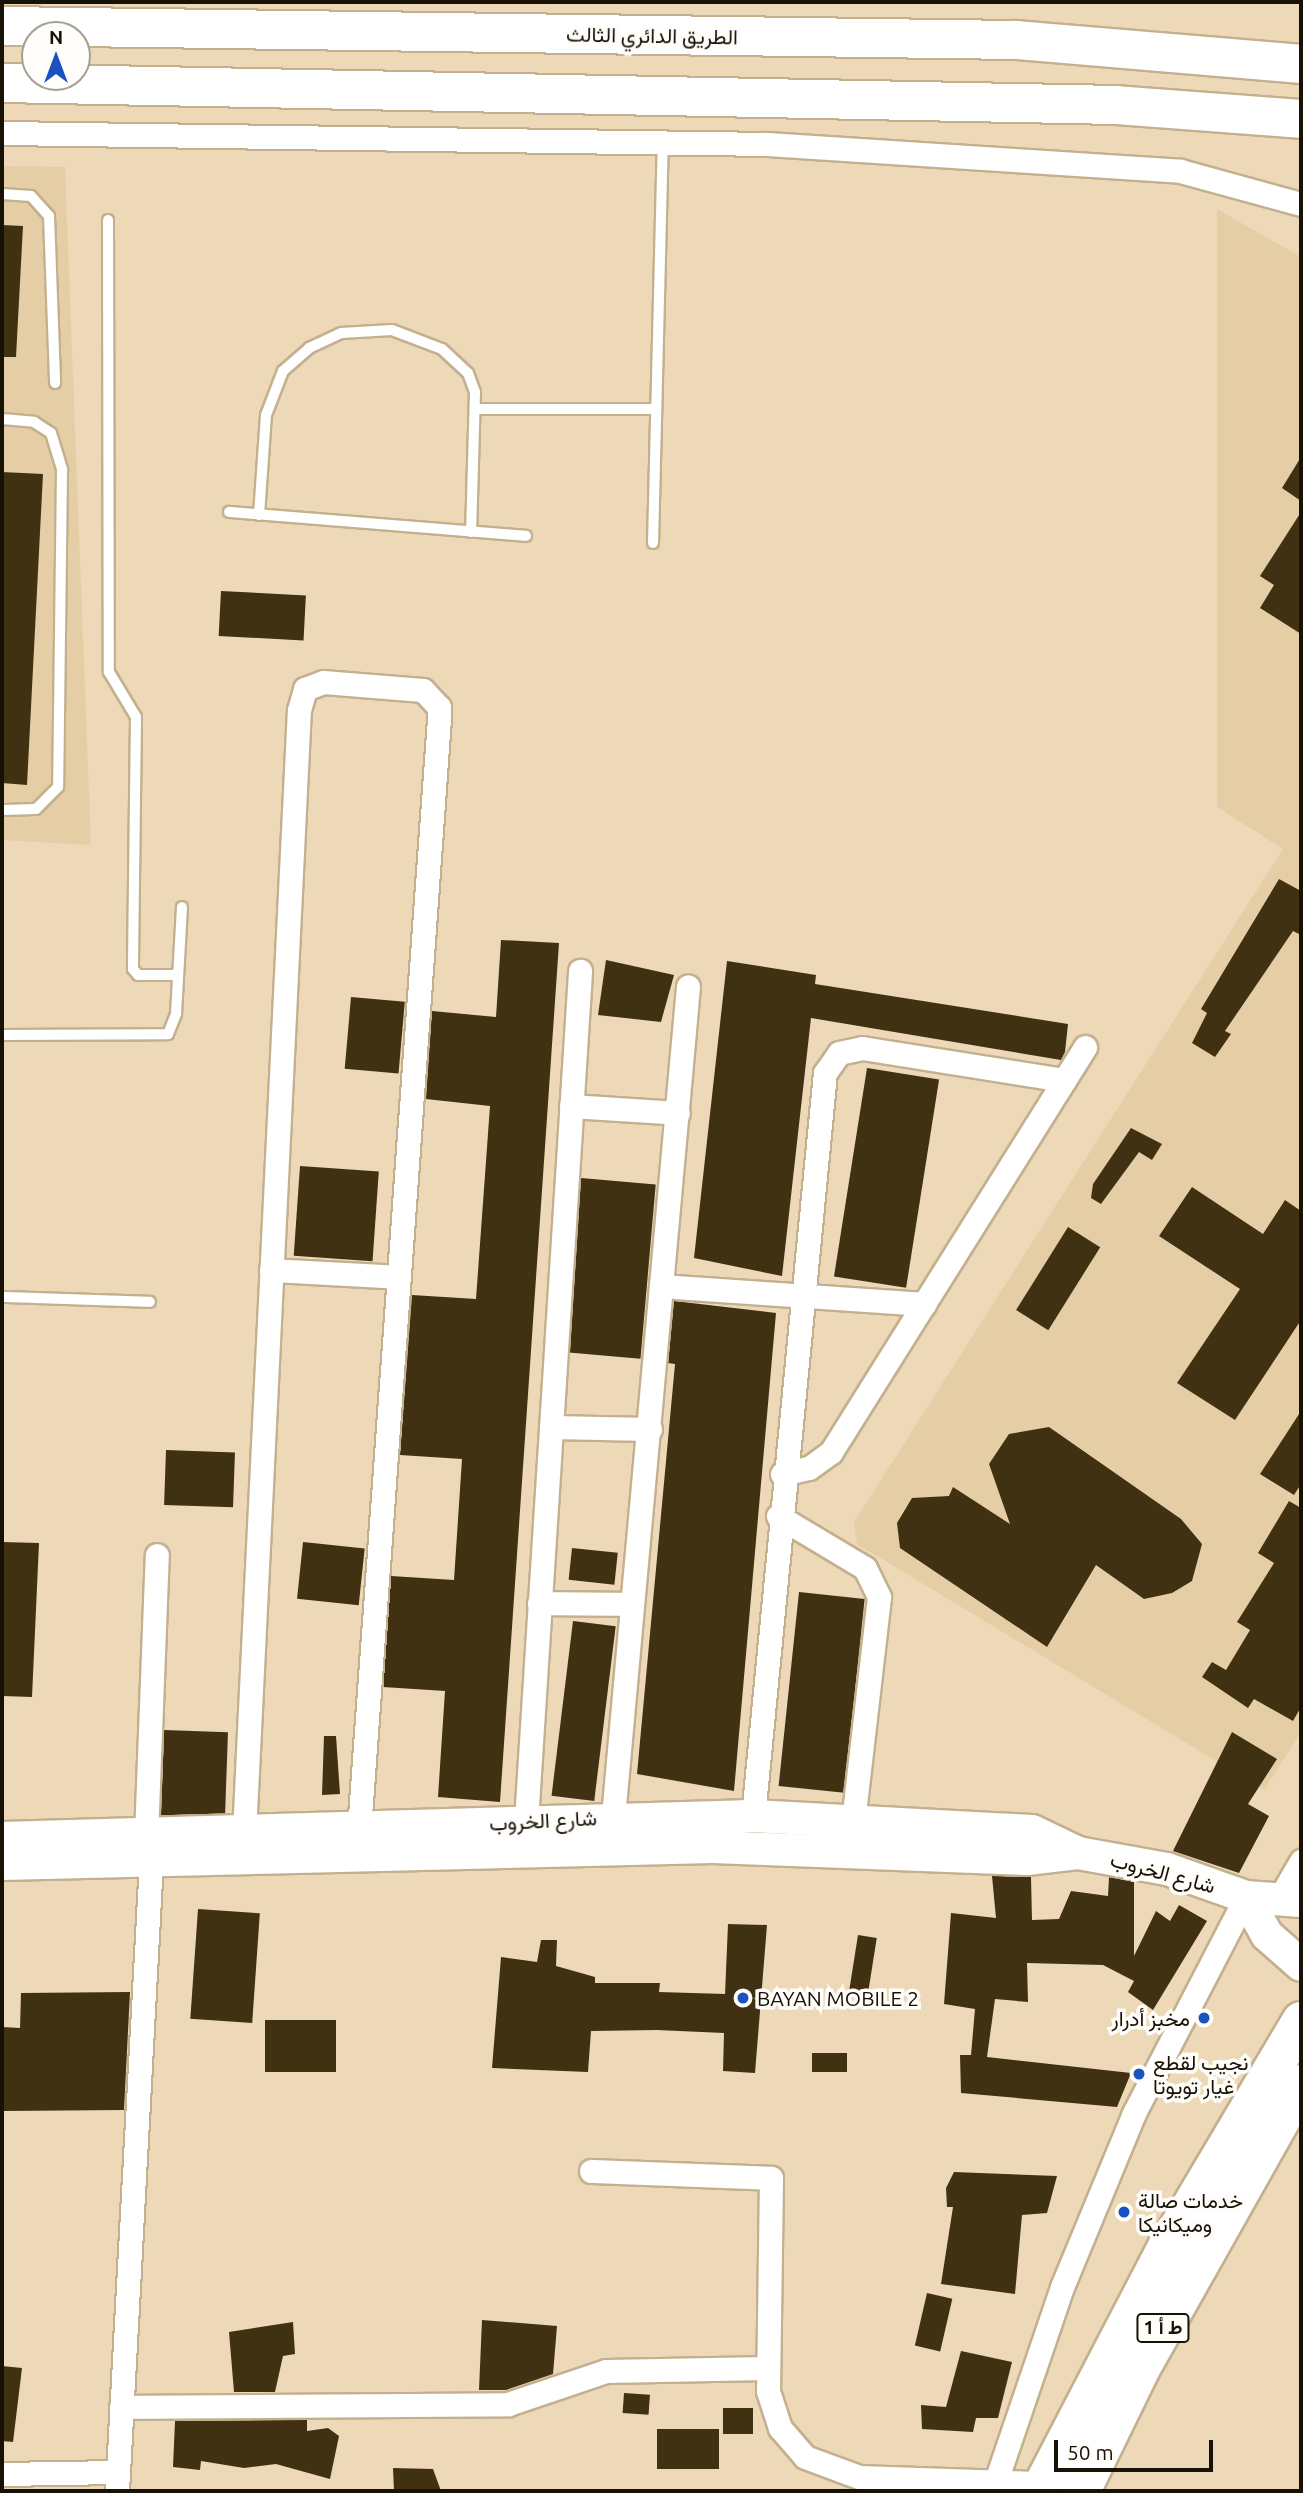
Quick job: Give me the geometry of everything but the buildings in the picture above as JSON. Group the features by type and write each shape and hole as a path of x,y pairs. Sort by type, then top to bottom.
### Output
{"highway":[{"name":"الطريق الدائري الثالث","path":"2,26 1016,40 1301,64"},
{"path":"2,83 1116,105 1301,119"},
{"name":"ط أ 1","path":"1042,2487 1167,2247 1301,2021"},
{"name":"ط أ 1","path":"1081,2491 1251,2168 1301,2084"},
{"path":"1251,2168 1301,2121"}],"main road":[{"name":"شارع الخروب","path":"2,1838 148,1849 714,1832 753,1816 1032,1831 1078,1853 1167,1869 1246,1897 1290,1899"},
{"name":"شارع الخروب","path":"2,1864 148,1849 244,1833 613,1817 714,1832 1027,1859 1078,1853"},
{"path":"1246,1897 1267,1935 1301,1965"}],"street":[{"path":"2,133 663,142 1180,171 1301,204"},
{"path":"244,1833 299,710 304,689 323,682 424,690 439,707 359,1830"},
{"path":"526,1821 580,971"},
{"path":"613,1817 688,986"},
{"path":"782,1475 809,1468 831,1452 1085,1047"},
{"path":"753,1816 778,1516 825,1073 839,1054 862,1048 1064,1080"},
{"path":"571,1106 678,1113"},
{"path":"271,1270 399,1277"},
{"path":"661,1286 924,1304"},
{"path":"551,1427 650,1429"},
{"path":"778,1516 865,1568 879,1597 853,1822"},
{"path":"2,2474 117,2481 148,1849 157,1555"},
{"path":"539,1602 632,1604"},
{"path":"1290,1899 1301,1861"},
{"path":"997,2478 1062,2287 1134,2113 1246,1897"},
{"path":"591,2171 771,2178 767,2368 780,2428 821,2467 859,2477 997,2478 1042,2487"},
{"path":"121,2407 508,2404 606,2371 767,2368"}],"lane":[{"path":"653,543 663,142"},
{"path":"2,194 32,196 49,216 55,383"},
{"path":"108,220 109,672 136,717 133,969 138,975 178,975"},
{"path":"259,515 271,394 295,359 324,340 375,328 426,340 468,373 478,409 471,532"},
{"path":"478,409 656,409"},
{"path":"2,419 34,422 51,433 62,470 58,788 36,809 2,810"},
{"path":"229,512 526,536"},
{"path":"2,1035 158,1038 175,1025 181,907"},
{"path":"2,1297 150,1302"}],"shaded area":[{"path":"2,166 65,167 91,845 2,840"},
{"path":"1217,209 1301,257 1301,1732 1264,1790 857,1544 854,1522 1283,849 1217,807"}],"place":[{"name":"BAYAN MOBILE 2","path":"743,1998"},
{"name":"مخبز أدرار","path":"1204,2018"},
{"name":"نجيب لقطع غيار تويوتا","path":"1139,2074"},
{"name":"خدمات صالة وميكانيكا","path":"1124,2212"}]}
